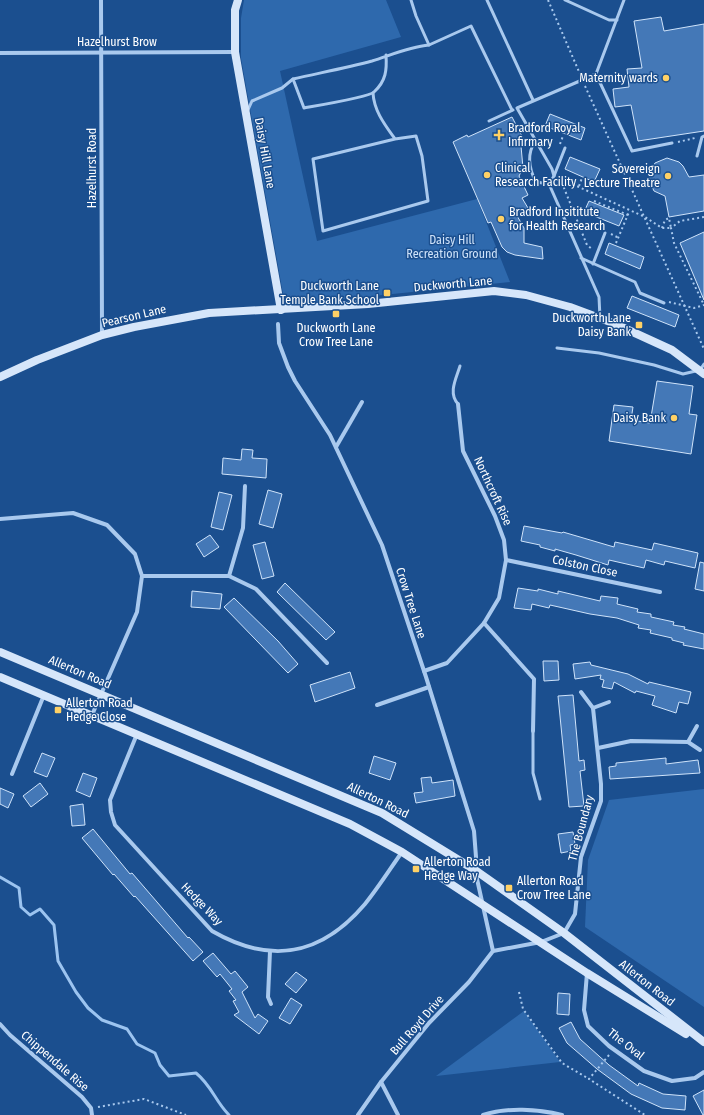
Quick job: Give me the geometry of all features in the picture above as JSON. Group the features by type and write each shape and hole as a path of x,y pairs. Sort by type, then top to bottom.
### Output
{"street":[{"name":"Hazelhurst Road","path":"101,0 102,335"},
{"name":"Daisy Hill Lane","path":"238,0 236,10 235,52 281,310"},
{"name":"Hazelhurst Brow","path":"0,54 235,52"},
{"name":"Duckworth Lane","path":"281,310 368,304 494,291 526,295 570,307 600,318 672,350 703,369"},
{"name":"Pearson Lane","path":"0,377 37,360 102,335 134,327 209,313 281,310"},
{"name":"Crow Tree Lane","path":"278,324 279,342 288,367 336,447 382,545 424,671 474,831 476,857 475,870 482,904"},
{"path":"336,447 362,402"},
{"name":"Northcroft Rise","path":"424,671 447,664 484,623 499,598 506,560 504,540 495,516 463,451 458,404"},
{"path":"229,576 243,528 245,486"},
{"path":"0,518 73,513 107,525 136,554 142,576 137,612 92,715"},
{"name":"Colston Close","path":"506,560 660,592"},
{"path":"142,576 229,576 256,589 327,663"},
{"path":"484,623 534,679 533,731"},
{"name":"Allerton Road","path":"0,652 382,813 475,870 564,933 704,1042"},
{"name":"Allerton Road","path":"0,677 350,824 402,852 586,973 704,1045"},
{"path":"377,705 429,687"},
{"name":"The Boundary","path":"564,933 575,914 581,857 601,801 598,748 593,708 581,692"},
{"path":"12,774 44,695"},
{"path":"593,708 609,702"},
{"path":"688,742 697,726"},
{"name":"Hedge Way","path":"137,734 110,800 111,812 115,825 212,931 231,942 270,951 288,951 308,947 325,939 341,928 365,904 402,852"},
{"path":"598,748 630,741 688,742 700,750"},
{"path":"482,904 493,951 541,942 564,933"},
{"path":"270,951 268,997 271,1004"},
{"name":"Bull Royd Drive","path":"358,1115 381,1082 429,1023 469,982 493,951"},
{"name":"The Oval","path":"586,973 584,1010 588,1026 614,1050 644,1071 672,1081 695,1078 704,1072"},
{"name":"Chippendale Rise","path":"0,1024 10,1035 82,1097 91,1108 92,1115"},
{"path":"381,1082 398,1115"},
{"path":"483,1115 519,1110 550,1112 562,1115"}],"lane":[{"path":"411,0 416,16 429,45"},
{"path":"487,0 534,100"},
{"path":"565,0 609,20 616,20"},
{"path":"624,0 596,74 632,151 672,143"},
{"path":"246,115 252,101 282,88 293,79 372,61 386,55 429,45 471,26 512,110"},
{"path":"293,79 304,108 373,94 384,80 387,72 386,55"},
{"path":"489,121 596,74"},
{"path":"373,94 374,105 383,123 395,139"},
{"path":"517,108 552,169 554,176"},
{"path":"416,136 422,156 428,200 323,231 313,159 395,139 416,136"},
{"path":"697,156 703,136"},
{"path":"535,141 530,149 530,172 536,182 549,184"},
{"path":"549,184 554,176 565,148"},
{"path":"549,184 599,297 600,318"},
{"path":"593,264 605,232"},
{"path":"581,258 635,282 640,294 664,303"},
{"path":"557,348 599,353 654,365 683,374 703,369"},
{"path":"458,404 454,400 452,388 460,366"},
{"path":"533,731 533,773 540,799"}],"path":[{"path":"548,0 582,80 704,349"},
{"path":"672,143 703,136"},
{"path":"554,176 579,186 629,212 645,217 662,228 671,228 680,221 704,217"},
{"path":"560,178 587,245 597,253"},
{"path":"579,186 582,178"},
{"path":"594,201 628,215"},
{"path":"616,244 617,237 629,212"},
{"path":"662,228 665,220 669,218 674,244 704,305 694,308 685,307 673,302 664,303"},
{"path":"520,992 523,1009 562,1063 645,1115"},
{"path":"589,1079 614,1050"},
{"path":"91,1108 144,1099 186,1115"}],"green space":[{"name":"Daisy Hill Recreation Ground","path":"244,0 386,0 401,37 280,71 317,241 477,199 510,282 285,305 241,58 241,18"},
{"path":"704,789 704,1007 585,927 588,860 609,800"},
{"path":"524,1011 560,1062 436,1076"}],"building":[{"name":"Maternity wards","path":"661,17 664,31 704,24 704,131 638,141 631,105 615,107 613,89 629,87 627,69 642,68 634,21"},
{"path":"550,114 585,128 581,140 545,126"},
{"path":"512,117 526,144 521,146 523,168 519,176 528,195 522,198 528,208 516,214 524,228 524,243 542,247 543,259 515,255 507,252 502,247 491,222 488,223 453,142 467,135 468,137"},
{"path":"570,157 600,169 594,182 565,169"},
{"path":"667,158 679,162 689,177 704,175 704,211 669,217 665,196 654,191 649,180 649,173 655,163"},
{"path":"589,201 624,215 619,226 584,212"},
{"path":"704,232 704,300 680,243"},
{"path":"609,243 644,257 640,269 605,254"},
{"path":"632,296 679,315 675,327 627,308"},
{"name":"Daisy Bank","path":"657,381 693,386 689,414 697,415 691,454 609,441 614,405 633,407 631,420 650,423"},
{"path":"242,449 253,450 252,458 267,459 266,478 222,474 223,458 241,460"},
{"path":"268,490 282,494 273,528 259,524"},
{"path":"219,492 232,495 223,530 211,527"},
{"path":"524,526 563,532 614,547 615,542 652,550 654,543 698,553 695,568 665,561 664,565 646,560 644,568 609,560 608,565 555,549 555,551 540,547 540,545 521,541"},
{"path":"210,535 219,547 204,557 196,544"},
{"path":"265,542 274,576 262,579 253,545"},
{"path":"700,562 704,563 704,591 695,589"},
{"path":"285,583 335,632 326,640 277,592"},
{"path":"518,588 538,591 538,589 558,594 558,591 600,601 601,596 618,598 617,604 638,609 637,612 651,614 651,617 674,622 673,625 685,627 684,629 704,634 704,649 683,645 684,643 672,640 672,638 650,633 651,630 638,628 639,625 617,618 590,614 550,605 549,608 532,604 531,610 514,608"},
{"path":"192,591 222,594 220,609 191,607"},
{"path":"234,598 278,641 298,664 288,673 224,607"},
{"path":"543,661 558,661 559,680 544,681"},
{"path":"590,662 591,665 628,674 648,684 649,682 691,692 688,704 679,702 676,713 652,705 655,696 636,691 635,693 614,682 612,689 602,687 604,680 600,679 601,675 575,679 573,664"},
{"path":"350,672 355,688 315,702 310,685"},
{"path":"573,695 579,761 584,760 585,770 580,771 584,806 569,807 558,696"},
{"path":"42,753 55,758 47,777 34,772"},
{"path":"374,756 396,763 390,780 369,773"},
{"path":"666,758 666,764 698,760 700,773 610,779 609,767 616,766 616,763"},
{"path":"83,773 97,778 90,797 76,791"},
{"path":"431,777 432,783 453,780 455,796 416,803 414,793 423,792 421,778"},
{"path":"40,783 48,794 31,807 23,796"},
{"path":"0,788 14,794 8,808 0,804"},
{"path":"83,804 85,825 72,826 70,806"},
{"path":"93,829 130,874 132,873 188,938 189,937 203,952 193,961 135,896 134,897 114,874 113,875 82,838"},
{"path":"573,832 575,844 570,845 571,851 561,853 558,834"},
{"path":"213,953 231,974 235,971 248,987 242,992 255,1018 258,1014 268,1021 259,1034 234,1015 239,1012 233,1001 236,1000 229,991 232,989 220,974 217,977 203,961"},
{"path":"296,972 307,980 296,993 285,984"},
{"path":"558,993 570,994 569,1015 557,1014"},
{"path":"291,998 302,1005 290,1024 279,1018"},
{"path":"571,1022 580,1039 609,1065 638,1086 639,1083 663,1094 686,1096 685,1110 662,1108 631,1094 597,1069 567,1043 559,1028"},
{"path":"704,1090 704,1115 703,1115 693,1096"}],"waterway":[{"path":"0,877 19,888 21,907 30,915 40,909 54,925 58,961 76,992 88,1008 102,1020 127,1029 137,1044 155,1053 160,1065 169,1076 196,1073 206,1083 229,1115"}],"place":[{"name":"Maternity wards","path":"666,78"},
{"name":"Bradford Royal Infirmary","path":"499,135"},
{"name":"Clinical Research Facility","path":"487,175"},
{"name":"Sovereign Lecture Theatre","path":"668,176"},
{"name":"Bradford Insititute for Health Research","path":"501,219"},
{"name":"Duckworth Lane Temple Bank School","path":"387,293"},
{"name":"Duckworth Lane Crow Tree Lane","path":"336,314"},
{"name":"Duckworth Lane Daisy Bank","path":"639,325"},
{"name":"Daisy Bank","path":"674,418"},
{"name":"Allerton Road Hedge Close","path":"58,710"},
{"name":"Allerton Road Hedge Way","path":"416,869"},
{"name":"Allerton Road Crow Tree Lane","path":"509,888"}]}
